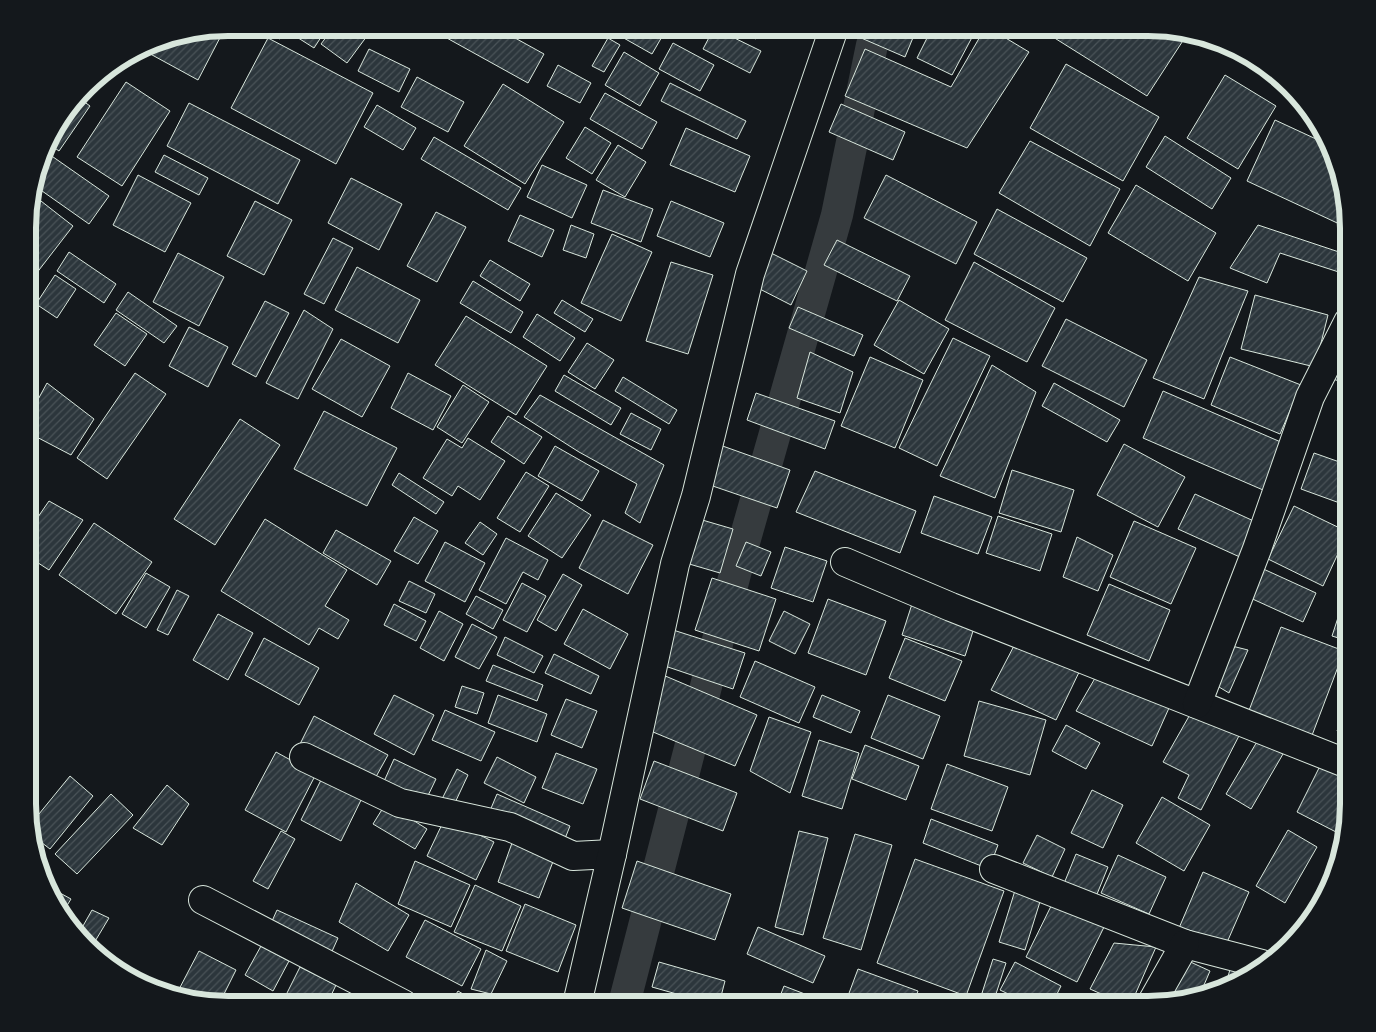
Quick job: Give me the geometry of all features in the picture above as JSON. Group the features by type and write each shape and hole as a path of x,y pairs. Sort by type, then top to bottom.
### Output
{"street":[{"path":"579,996 675,564 696,496 750,274 831,36"},
{"path":"1197,704 1257,549 1310,397 1340,338"},
{"path":"845,562 951,607 1340,761"},
{"path":"304,757 400,803 510,827 573,856 612,854"},
{"path":"994,869 1185,944 1255,962"},
{"path":"203,900 388,996"},
{"path":"1156,995 1185,944"}],"building":[{"path":"295,36 322,36 314,48"},
{"path":"327,36 367,36 347,63 321,44"},
{"path":"511,36 544,54 528,83 445,37"},
{"path":"620,36 662,36 652,54"},
{"path":"710,36 730,36 761,51 750,73 703,49"},
{"path":"857,36 914,36 905,57"},
{"path":"928,36 973,36 952,75 917,58"},
{"path":"980,36 1002,36 1029,52 967,148 845,96 865,49 951,87"},
{"path":"1051,36 1148,36 1184,40 1147,96"},
{"path":"221,37 198,80 149,53 178,43"},
{"path":"268,38 373,93 336,164 231,108"},
{"path":"608,38 620,45 604,72 592,66"},
{"path":"673,43 714,65 700,91 659,69"},
{"path":"369,49 410,69 399,92 358,71"},
{"path":"624,52 659,73 640,106 605,85"},
{"path":"1066,64 1159,117 1123,181 1030,128"},
{"path":"558,65 591,83 580,103 547,86"},
{"path":"1225,75 1276,106 1238,169 1187,138"},
{"path":"417,77 464,102 448,132 401,107"},
{"path":"126,82 170,111 122,186 77,157"},
{"path":"670,83 746,121 737,139 661,101"},
{"path":"503,84 564,122 525,184 464,146"},
{"path":"605,93 657,122 642,149 590,119"},
{"path":"84,102 90,106 59,151 54,148 56,143 76,111"},
{"path":"189,103 300,160 278,204 167,146"},
{"path":"841,104 905,132 893,160 829,132"},
{"path":"377,105 416,128 403,150 364,127"},
{"path":"1275,120 1318,140 1330,166 1338,203 1340,224 1247,181"},
{"path":"585,127 611,143 592,174 566,158"},
{"path":"686,128 750,156 735,192 670,165"},
{"path":"1165,136 1231,178 1212,209 1146,167"},
{"path":"434,137 521,188 508,210 421,159"},
{"path":"1030,141 1120,189 1090,246 999,193"},
{"path":"618,145 646,162 625,197 596,180"},
{"path":"51,155 109,196 89,224 40,190 46,166"},
{"path":"164,155 208,178 199,195 155,172"},
{"path":"542,165 587,185 572,218 527,197"},
{"path":"138,175 191,203 165,252 113,225"},
{"path":"886,175 977,222 956,264 864,218"},
{"path":"351,178 402,204 379,250 328,223"},
{"path":"1136,185 1216,233 1188,281 1108,233"},
{"path":"603,190 653,209 641,242 591,223"},
{"path":"39,199 73,226 36,274 36,228"},
{"path":"255,201 292,220 264,275 227,256"},
{"path":"671,201 724,223 710,257 657,236"},
{"path":"997,209 1087,258 1063,302 974,254"},
{"path":"436,212 466,227 437,282 407,266"},
{"path":"520,215 554,230 542,257 508,241"},
{"path":"571,225 594,234 586,258 563,250"},
{"path":"1258,225 1340,252 1340,272 1280,253 1267,283 1230,268"},
{"path":"612,234 652,252 621,321 581,303"},
{"path":"333,238 353,248 324,304 304,294"},
{"path":"837,240 910,276 897,301 824,265"},
{"path":"69,252 116,284 104,303 57,271"},
{"path":"769,252 807,271 791,305 752,285"},
{"path":"178,253 224,277 199,326 153,302"},
{"path":"490,260 530,284 520,301 480,276"},
{"path":"671,262 713,275 688,354 646,341"},
{"path":"974,262 1055,308 1027,362 945,320"},
{"path":"357,267 420,300 398,343 335,310"},
{"path":"55,275 76,289 57,318 36,304"},
{"path":"1199,277 1248,291 1204,399 1153,378"},
{"path":"473,281 523,312 511,333 460,303"},
{"path":"128,292 177,326 164,343 116,310"},
{"path":"1255,295 1328,315 1315,367 1241,349"},
{"path":"562,300 593,319 585,332 554,313"},
{"path":"899,300 949,329 924,374 874,345"},
{"path":"265,301 289,313 256,377 232,364"},
{"path":"798,307 863,335 854,356 789,328"},
{"path":"304,310 333,329 298,399 266,383"},
{"path":"116,313 147,334 125,366 94,345"},
{"path":"537,314 575,338 560,361 523,337"},
{"path":"466,316 547,366 516,415 435,365"},
{"path":"1066,319 1147,360 1124,407 1042,366"},
{"path":"189,327 228,347 208,387 169,366"},
{"path":"953,338 990,356 937,466 899,448"},
{"path":"341,339 390,366 362,417 312,389"},
{"path":"587,343 614,360 595,389 568,372"},
{"path":"810,352 853,372 840,413 797,398"},
{"path":"1340,353 1340,381 1333,379"},
{"path":"870,357 923,380 895,448 841,426"},
{"path":"1230,357 1301,385 1280,434 1211,405"},
{"path":"992,365 1036,392 995,498 940,476"},
{"path":"135,373 166,394 107,479 77,458"},
{"path":"408,373 451,396 433,430 391,408"},
{"path":"564,375 621,408 611,425 555,391"},
{"path":"623,377 677,410 669,424 615,391"},
{"path":"47,383 94,419 71,455 36,437 36,403"},
{"path":"1054,383 1120,420 1107,442 1042,406"},
{"path":"463,385 489,402 462,443 437,427"},
{"path":"1163,391 1290,446 1270,493 1143,438"},
{"path":"756,393 835,421 825,449 747,420"},
{"path":"540,395 664,465 640,523 625,513 637,484 579,452 524,417"},
{"path":"324,411 397,448 367,506 294,469"},
{"path":"631,413 661,429 651,450 620,434"},
{"path":"508,416 542,437 524,464 491,442"},
{"path":"240,419 280,445 215,545 174,519"},
{"path":"468,438 505,461 480,500 458,486 452,496 423,478 447,439 462,448"},
{"path":"717,444 790,470 777,508 704,483"},
{"path":"1124,444 1185,477 1158,527 1097,495"},
{"path":"555,446 599,471 582,501 538,476"},
{"path":"1314,453 1340,462 1340,503 1301,489"},
{"path":"1012,470 1074,490 1061,532 999,513"},
{"path":"815,471 916,511 900,553 796,512"},
{"path":"526,472 549,486 520,532 497,518"},
{"path":"399,473 444,502 436,514 392,485"},
{"path":"556,493 591,515 562,558 528,536"},
{"path":"1195,494 1258,523 1242,558 1178,529"},
{"path":"934,496 992,517 978,554 921,533"},
{"path":"49,501 83,520 49,570 36,562 36,520"},
{"path":"1294,506 1340,528 1340,549 1323,586 1268,559"},
{"path":"998,516 1052,534 1040,571 986,553"},
{"path":"414,517 438,531 418,564 394,551"},
{"path":"692,517 733,529 720,573 679,561"},
{"path":"265,519 347,570 325,606 349,620 338,639 319,628 309,645 221,591"},
{"path":"603,520 653,545 628,594 579,568"},
{"path":"1134,521 1196,548 1171,604 1110,577"},
{"path":"480,522 497,534 483,555 465,543"},
{"path":"94,523 152,562 116,614 59,575"},
{"path":"336,530 391,561 377,585 323,553"},
{"path":"1077,537 1113,555 1098,591 1063,577"},
{"path":"506,538 548,560 538,580 523,572 506,604 479,590"},
{"path":"445,542 485,563 465,602 425,581"},
{"path":"746,542 771,552 761,576 736,566"},
{"path":"785,547 827,561 813,602 771,588"},
{"path":"1259,567 1316,593 1303,622 1246,596"},
{"path":"146,573 170,587 146,628 122,614"},
{"path":"563,574 582,585 556,631 537,620"},
{"path":"712,578 776,599 759,651 695,630"},
{"path":"409,581 435,594 426,613 399,601"},
{"path":"522,583 546,596 527,632 503,620"},
{"path":"1109,584 1170,610 1149,661 1087,635"},
{"path":"177,590 189,596 168,635 157,630"},
{"path":"476,596 503,610 493,629 466,614"},
{"path":"828,599 886,621 866,675 808,653"},
{"path":"394,604 426,621 416,641 384,625"},
{"path":"912,604 975,625 965,656 902,635"},
{"path":"583,609 628,634 610,669 564,644"},
{"path":"439,611 463,624 444,661 420,648"},
{"path":"784,611 810,624 795,654 769,641"},
{"path":"1340,611 1340,638 1332,636"},
{"path":"218,614 253,633 228,680 193,660"},
{"path":"472,624 497,637 479,669 455,657"},
{"path":"1281,627 1340,649 1340,662 1311,738 1248,713"},
{"path":"670,629 745,653 733,689 659,664"},
{"path":"505,637 543,656 534,673 497,655"},
{"path":"264,638 319,668 299,705 245,675"},
{"path":"905,638 962,661 945,701 889,678"},
{"path":"1016,642 1083,664 1056,720 991,690"},
{"path":"1228,645 1248,650 1229,693 1214,684"},
{"path":"554,654 599,676 591,694 545,673"},
{"path":"755,661 815,687 799,723 740,697"},
{"path":"493,665 543,685 537,701 486,681"},
{"path":"1098,673 1173,699 1152,746 1076,711"},
{"path":"663,675 757,715 735,766 641,727"},
{"path":"462,686 484,693 477,714 455,707"},
{"path":"394,695 434,715 414,755 374,734"},
{"path":"498,695 547,714 537,742 488,723"},
{"path":"822,695 860,711 851,733 813,717"},
{"path":"888,695 940,716 923,759 871,738"},
{"path":"566,699 597,711 582,748 551,735"},
{"path":"979,701 1046,720 1030,775 964,756"},
{"path":"445,710 495,732 481,761 432,740"},
{"path":"1192,711 1243,728 1201,810 1178,798 1189,775 1163,762"},
{"path":"314,716 388,755 372,784 299,746"},
{"path":"769,717 811,732 790,793 750,771"},
{"path":"1066,725 1100,743 1086,769 1052,751"},
{"path":"819,740 859,753 842,809 802,796"},
{"path":"1258,740 1283,754 1251,809 1226,794"},
{"path":"865,745 919,766 906,800 852,779"},
{"path":"276,752 316,774 286,832 245,810"},
{"path":"556,753 597,769 583,804 542,788"},
{"path":"497,757 536,777 524,803 484,783"},
{"path":"1324,758 1340,766 1337,833 1297,812"},
{"path":"394,759 436,779 422,808 381,788"},
{"path":"654,761 737,793 723,831 640,799"},
{"path":"947,764 1008,787 992,831 931,809"},
{"path":"457,769 468,775 453,807 441,801"},
{"path":"70,776 93,796 50,849 40,841 37,816"},
{"path":"323,776 363,796 341,841 301,820"},
{"path":"167,785 189,804 162,845 133,828"},
{"path":"1092,790 1123,805 1103,848 1071,833"},
{"path":"111,794 133,815 77,874 55,854"},
{"path":"497,794 570,826 562,846 489,813"},
{"path":"1162,797 1210,825 1184,871 1136,843"},
{"path":"386,803 427,829 415,849 373,824"},
{"path":"445,818 494,842 476,880 427,856"},
{"path":"931,819 998,845 989,869 923,843"},
{"path":"1288,830 1317,847 1285,903 1256,886"},
{"path":"281,831 295,839 268,889 253,881"},
{"path":"799,831 828,838 803,935 775,927"},
{"path":"855,834 892,845 861,950 823,938"},
{"path":"1037,835 1065,849 1052,877 1023,863"},
{"path":"512,843 554,859 539,898 498,882"},
{"path":"1076,854 1108,867 1095,899 1063,886"},
{"path":"1118,855 1166,877 1149,914 1101,893"},
{"path":"915,859 1004,891 966,996 877,963"},
{"path":"415,861 470,885 451,927 398,904"},
{"path":"637,861 731,894 715,940 622,908"},
{"path":"1203,872 1249,892 1225,947 1179,928"},
{"path":"356,883 409,915 388,951 339,922"},
{"path":"1017,884 1043,892 1025,950 999,942"},
{"path":"475,885 521,906 502,951 454,932"},
{"path":"60,893 71,899 66,906 62,900"},
{"path":"1054,900 1105,925 1077,982 1026,957"},
{"path":"525,904 576,925 558,972 506,951"},
{"path":"92,910 109,918 95,942 82,928"},
{"path":"277,910 338,938 329,958 268,930"},
{"path":"425,920 481,949 462,986 406,957"},
{"path":"758,927 825,956 813,983 747,954"},
{"path":"1114,943 1156,947 1135,996 1106,996 1090,989"},
{"path":"261,946 289,961 273,991 245,975"},
{"path":"486,950 507,961 491,994 471,989"},
{"path":"199,951 236,970 223,996 179,989"},
{"path":"993,959 1006,963 995,996 982,993"},
{"path":"1184,959 1210,971 1203,988 1168,994"},
{"path":"659,962 725,981 721,996 684,996 652,987"},
{"path":"1015,962 1061,986 1056,996 1012,996 1000,990"},
{"path":"1231,966 1244,970 1233,976 1227,978"},
{"path":"300,967 336,985 331,996 286,996"},
{"path":"858,969 918,991 916,996 848,996"},
{"path":"784,986 810,996 780,996"},
{"path":"458,991 466,996 455,996"}],"waterway":[{"path":"626,996 735,574 837,215 872,45 876,36"}]}
